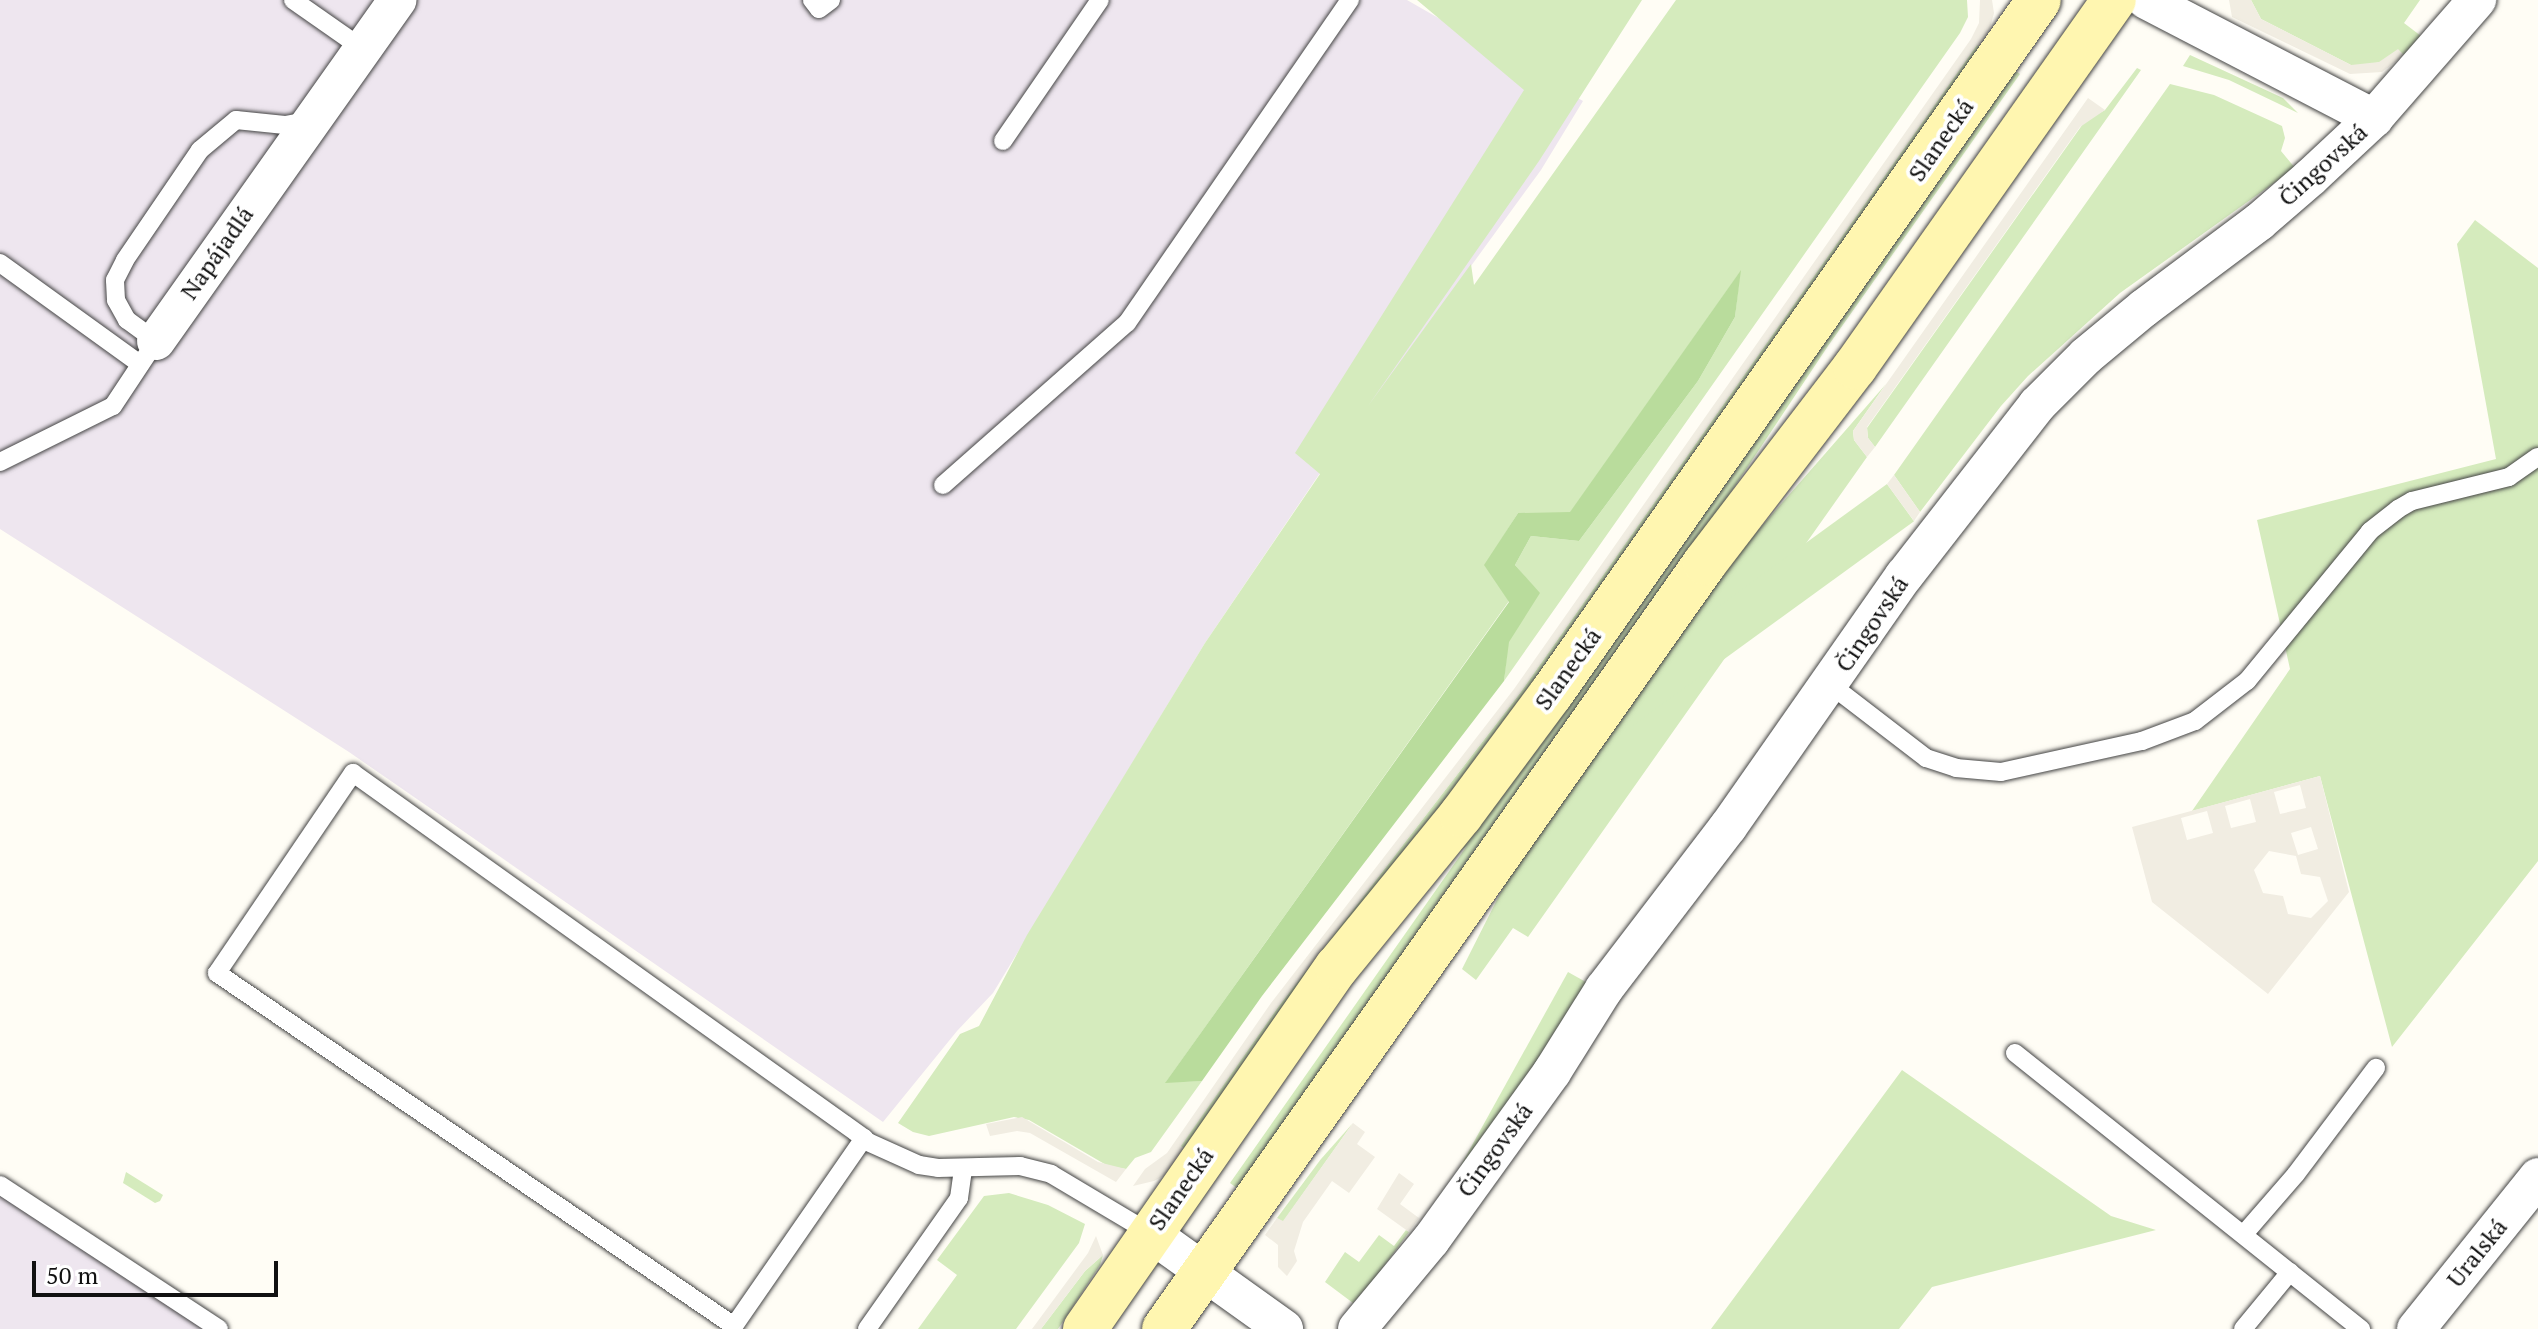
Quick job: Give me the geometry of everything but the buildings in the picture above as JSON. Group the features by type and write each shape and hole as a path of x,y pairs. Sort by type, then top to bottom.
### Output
{"main road":[{"name":"Slanecká","path":"1085,1329 1337,967 1461,815 1551,694 2039,0"},
{"path":"1164,1329 1705,563 1855,367 2114,0"}],"street":[{"name":"Napájadlá","path":"148,352 397,0"},
{"path":"2146,0 2374,118"},
{"name":"Čingovská","path":"1357,1329 1431,1240 1552,1072 1604,989 1728,827 1831,685 1904,576 2037,405 2098,346 2259,222 2374,118 2477,0"},
{"name":"Uralská","path":"2416,1329 2538,1177"},
{"path":"1150,1233 1284,1329"}],"lane":[{"path":"293,0 363,49"},
{"path":"812,0 819,9 831,0"},
{"path":"1003,141 1100,0"},
{"path":"943,485 1127,323 1350,0"},
{"path":"148,352 116,300 115,280 125,260 200,150 236,120 285,125 311,120"},
{"path":"0,263 148,352"},
{"name":"Napájadlá","path":"0,462 113,406 148,352"},
{"path":"1831,685 1926,758 1956,768 2001,772 2142,741 2195,721 2247,681 2352,551 2398,509 2412,501 2509,477 2538,457"},
{"path":"864,1138 736,1328 217,973 353,773 864,1138 897,1158 919,1165 963,1168 1020,1166 1051,1174 1150,1233"},
{"path":"2015,1053 2361,1329"},
{"path":"2244,1234 2296,1174 2376,1068"},
{"path":"867,1329 959,1198 963,1168"},
{"path":"0,1185 219,1329"},
{"path":"2243,1329 2290,1272"}],"shaded area":[{"path":"0,0 1407,0 1583,101 1541,170 1320,473 1205,643 993,993 957,1031 883,1122 349,752 0,529"},
{"path":"1980,0 1992,0 1994,13 1984,49 1977,45 1520,693 1278,1007 1181,1146 1186,1150 1169,1173 1154,1181 1133,1186 1145,1169 1167,1153 1271,1003 1514,689 1971,39 1979,23"},
{"path":"2229,0 2251,0 2261,19 2351,65 2379,62 2398,49 2404,55 2382,72 2350,74 2232,17"},
{"path":"2088,98 2105,110 2080,127 1867,427 1868,438 1875,447 1867,457 1854,440 1853,431"},
{"path":"1894,475 1920,512 1914,521 1887,484"},
{"path":"2320,776 2349,892 2268,994 2152,902 2132,827","holes":["2300,785 2306,808 2280,814 2274,792","2250,799 2256,822 2231,828 2225,806","2207,811 2213,833 2187,840 2181,818","2311,827 2318,849 2298,855 2291,833","2269,851 2296,856 2301,874 2320,877 2328,901 2311,918 2288,914 2283,896 2263,893 2254,870"]},
{"path":"1022,1117 1098,1162 1126,1169 1116,1182 1030,1133 1017,1131 990,1136 986,1124"},
{"path":"1353,1123 1365,1132 1357,1144 1375,1157 1349,1193 1332,1181 1303,1222 1294,1251 1297,1261 1287,1276 1278,1267 1278,1245 1265,1235 1277,1218 1283,1221"},
{"path":"1399,1173 1414,1184 1400,1204 1419,1218 1409,1232 1377,1209"},
{"path":"0,1185 219,1329 0,1329"},
{"path":"1096,1236 1103,1255 1085,1271 1041,1329 1032,1329 1088,1253"}],"green space":[{"path":"1417,0 1642,0 1539,161 1368,406 1471,264 1474,285 1676,0 1967,0 1968,17 1960,33 1504,681 1508,642 1539,593 1515,565 1531,536 1579,541 1698,381 1735,317 1740,272 1570,513 1518,513 1485,565 1509,601 1166,1082 1202,1081 1151,1152 1135,1158 1126,1169 1108,1166 1029,1120 1014,1117 929,1136 913,1132 898,1123 960,1034 979,1026 1027,935 1205,643 1320,474 1295,453 1524,90"},
{"path":"2251,0 2420,0 2404,23 2421,36 2404,55 2369,65 2351,65 2261,19"},
{"path":"1977,44 1984,49 1525,698 1186,1150 1180,1146 1278,1007 1520,693"},
{"path":"2190,55 2283,98 2298,113 2229,80 2183,66"},
{"path":"2137,68 2141,70 1875,447 1868,438 1867,428 2085,121 2105,110"},
{"path":"2013,69 2020,74 1828,346 1679,570 1241,1191 1230,1183"},
{"path":"2170,84 2214,95 2282,126 2285,138 2281,151 2295,168 2120,293 2028,376 2001,406 1920,512 1894,475"},
{"path":"2475,220 2538,268 2538,861 2392,1047 2320,776 2192,811 2290,669 2257,520 2496,459 2457,244"},
{"path":"1741,270 1735,317 1698,381 1579,541 1531,536 1515,565 1540,593 1509,642 1504,681 1262,996 1202,1081 1165,1083 1509,602 1484,565 1518,513 1570,512"},
{"path":"1886,384 1853,431 1854,440 1867,457 1528,937 1513,928 1476,980 1462,969 1515,864 1720,574"},
{"path":"1887,484 1914,521 1449,859 1422,822"},
{"path":"1568,972 1588,983 1449,1234 1429,1223"},
{"path":"1902,1070 2111,1216 2156,1230 1932,1287 1899,1329 1711,1329"},
{"path":"1353,1123 1283,1222 1277,1218 1321,1159"},
{"path":"126,1172 163,1195 160,1201 155,1203 123,1183"},
{"path":"1009,1193 1048,1205 1085,1224 1079,1243 1016,1329 918,1329 957,1275 937,1260 984,1196"},
{"path":"1406,1230 1409,1232 1353,1303 1325,1282 1345,1252 1359,1262 1379,1235 1394,1246"},
{"path":"1103,1255 1100,1265 1058,1329 1041,1329 1085,1271"}]}
